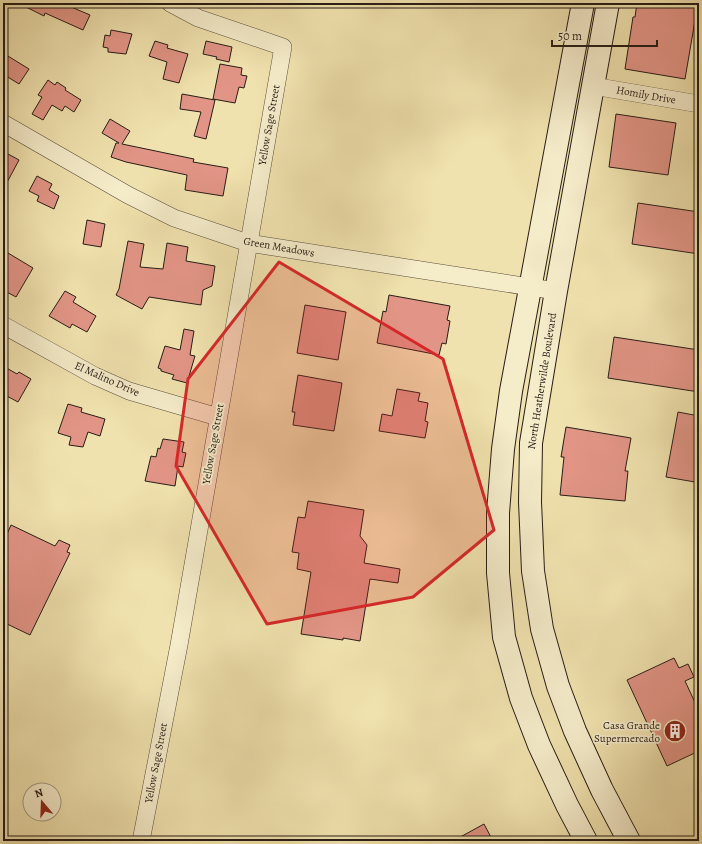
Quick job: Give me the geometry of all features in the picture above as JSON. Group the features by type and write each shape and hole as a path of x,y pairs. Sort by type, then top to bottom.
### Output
{"main road":[{"path":"583,3 532,288 511,392 503,449 498,513 498,573 504,637 522,698 539,745 566,805 586,841"},
{"name":"North Heatherwilde Boulevard","path":"608,3 556,291 531,443 530,502 533,571 542,628 558,686 574,731 629,841"},
{"path":"498,573 533,571"}],"street":[{"name":"Yellow Sage Street","path":"141,841 179,644 283,47 198,18 170,3"},
{"name":"Homily Drive","path":"593,86 699,104"},
{"name":"Green Meadows","path":"3,123 128,195 160,211 193,224 248,242 556,291"},
{"name":"El Malino Drive","path":"3,325 95,376 129,391 218,417"}],"highlighted area":[{"path":"279,262 443,359 494,530 413,597 267,624 176,466 188,379"}],"building":[{"path":"18,3 62,3 90,15 83,30 45,13 44,16"},
{"path":"637,3 698,3 685,79 625,69 633,17 635,17"},
{"path":"111,30 132,34 126,54 108,52 108,48 103,47 105,35 110,36"},
{"path":"155,41 168,45 167,48 188,54 179,83 163,79 167,62 149,56"},
{"path":"206,41 232,47 229,62 216,59 217,57 203,54"},
{"path":"3,53 29,69 19,84 3,74"},
{"path":"220,64 242,68 241,75 247,76 244,88 239,87 235,103 213,99"},
{"path":"48,80 55,85 57,82 66,88 65,90 81,100 74,112 65,106 62,111 52,105 43,120 32,114 42,97 38,95"},
{"path":"182,94 215,100 206,139 194,136 201,112 180,109"},
{"path":"616,114 676,123 668,175 609,167"},
{"path":"110,119 130,131 122,144 194,159 193,162 228,168 223,196 185,190 187,175 126,162 111,157 116,143 119,143 102,133"},
{"path":"8,154 19,160 3,190 3,165"},
{"path":"37,176 52,184 49,190 59,196 54,209 37,201 39,196 29,191"},
{"path":"638,203 699,212 699,254 632,244"},
{"path":"87,220 105,224 101,247 83,244"},
{"path":"128,241 144,244 140,267 163,269 167,243 188,247 186,261 215,266 212,286 203,290 201,305 149,297 142,309 116,295 119,289"},
{"path":"3,250 33,268 16,297 3,290"},
{"path":"65,291 76,297 73,302 96,316 87,332 72,324 70,328 49,316"},
{"path":"389,295 450,306 447,320 450,321 446,344 442,343 439,355 377,343 383,311 386,312"},
{"path":"305,305 346,312 338,360 297,353"},
{"path":"184,329 194,331 190,355 195,356 187,383 172,379 174,375 161,371 161,369 158,368 165,346 180,350"},
{"path":"614,337 699,350 699,392 608,378"},
{"path":"3,366 17,374 19,372 31,379 18,402 3,394"},
{"path":"298,375 342,383 334,431 293,425 295,412 292,412"},
{"path":"397,389 420,393 418,401 428,403 425,421 428,422 425,438 379,431 382,414 392,416"},
{"path":"68,404 82,408 81,412 105,419 100,436 88,432 83,447 69,445 71,437 58,433"},
{"path":"678,412 699,416 699,463 695,482 666,477"},
{"path":"566,427 631,438 625,471 628,471 625,501 560,495 564,457 561,457"},
{"path":"163,439 184,442 182,452 186,453 183,467 178,466 175,486 145,481 151,456 156,457 158,448 160,449"},
{"path":"308,501 364,510 360,536 367,545 364,563 400,569 398,583 370,579 360,641 301,634 311,572 297,569 299,553 292,552 298,517 305,518"},
{"path":"11,525 55,546 59,540 70,545 67,552 70,553 30,635 3,622 3,543"},
{"name":"Casa Grande Supermercado","path":"674,658 679,668 688,664 694,677 685,681 699,711 699,751 667,766 627,680"},
{"path":"484,824 493,841 453,841"}],"place":[{"name":"Casa Grande Supermercado","path":"675,731"}]}
